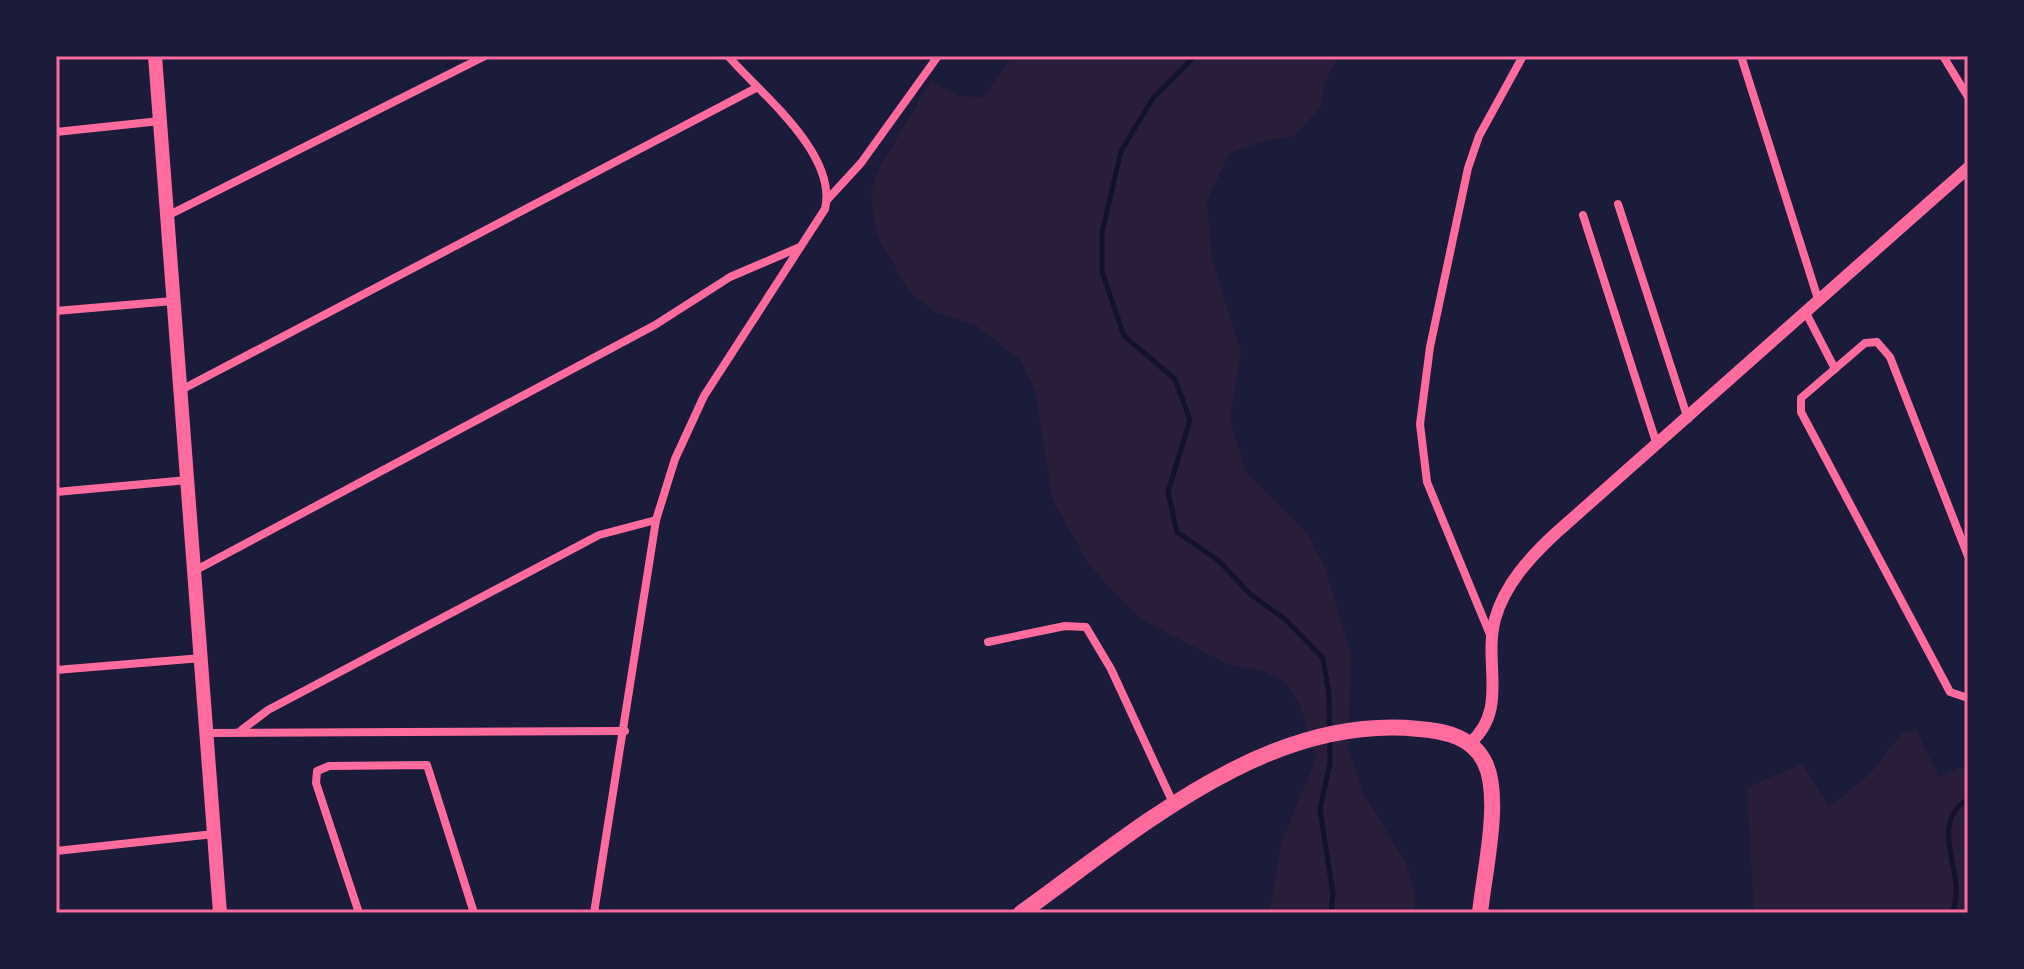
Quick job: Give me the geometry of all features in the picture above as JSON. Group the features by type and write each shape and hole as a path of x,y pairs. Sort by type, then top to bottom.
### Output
{"main road":[{"path":"155,56 209,733 220,913"},
{"path":"1021,913 1174,805 1227,774 1340,732 1411,728 1437,731 1470,743 1487,766 1491,783 1480,913"}],"street":[{"path":"167,216 485,56"},
{"path":"594,913 656,520 693,416 825,209 827,200 824,174 805,141 728,56"},
{"path":"827,200 861,163 938,56"},
{"path":"1492,637 1427,482 1420,424 1430,347 1468,168 1479,136 1523,56"},
{"path":"1741,56 1818,299"},
{"path":"1943,56 1968,97"},
{"path":"181,390 756,88"},
{"path":"56,132 160,121"},
{"path":"1470,743 1490,718 1492,637 1502,601 1525,564 1556,533 1968,168"},
{"path":"1618,204 1688,419"},
{"path":"1583,215 1657,445"},
{"path":"196,570 655,325 730,277 800,247"},
{"path":"56,311 173,301"},
{"path":"1805,311 1835,369"},
{"path":"1968,556 1883,346 1877,342 1865,343 1801,398 1801,412 1950,692 1968,698"},
{"path":"56,492 188,480"},
{"path":"239,732 268,710 599,535 656,520"},
{"path":"988,642 1065,626 1086,627 1111,669 1174,805"},
{"path":"56,670 202,658"},
{"path":"209,733 625,731"},
{"path":"359,913 316,783 317,771 329,766 427,765 474,913"},
{"path":"56,851 214,834"}],"shaded area":[{"path":"1013,56 1339,56 1324,84 1321,107 1294,136 1263,141 1230,153 1207,200 1212,259 1241,352 1230,420 1246,472 1307,533 1325,568 1351,653 1348,749 1362,791 1406,863 1415,893 1415,913 1269,913 1281,844 1316,758 1299,702 1285,682 1266,672 1227,664 1141,619 1119,598 1088,563 1052,498 1035,390 1020,360 977,326 935,312 910,292 876,234 871,193 877,172 931,81 959,96 983,97"},
{"path":"1916,729 1939,777 1968,764 1968,913 1754,913 1747,787 1802,764 1829,807 1870,774 1901,734"}],"waterway":[{"path":"1195,56 1153,98 1121,151 1102,233 1102,272 1124,336 1175,379 1190,420 1168,492 1177,532 1219,561 1250,594 1286,620 1323,658 1329,694 1330,763 1320,809 1333,894 1331,913"},
{"path":"1952,913 1956,883 1950,823 1956,810 1968,799"}]}
